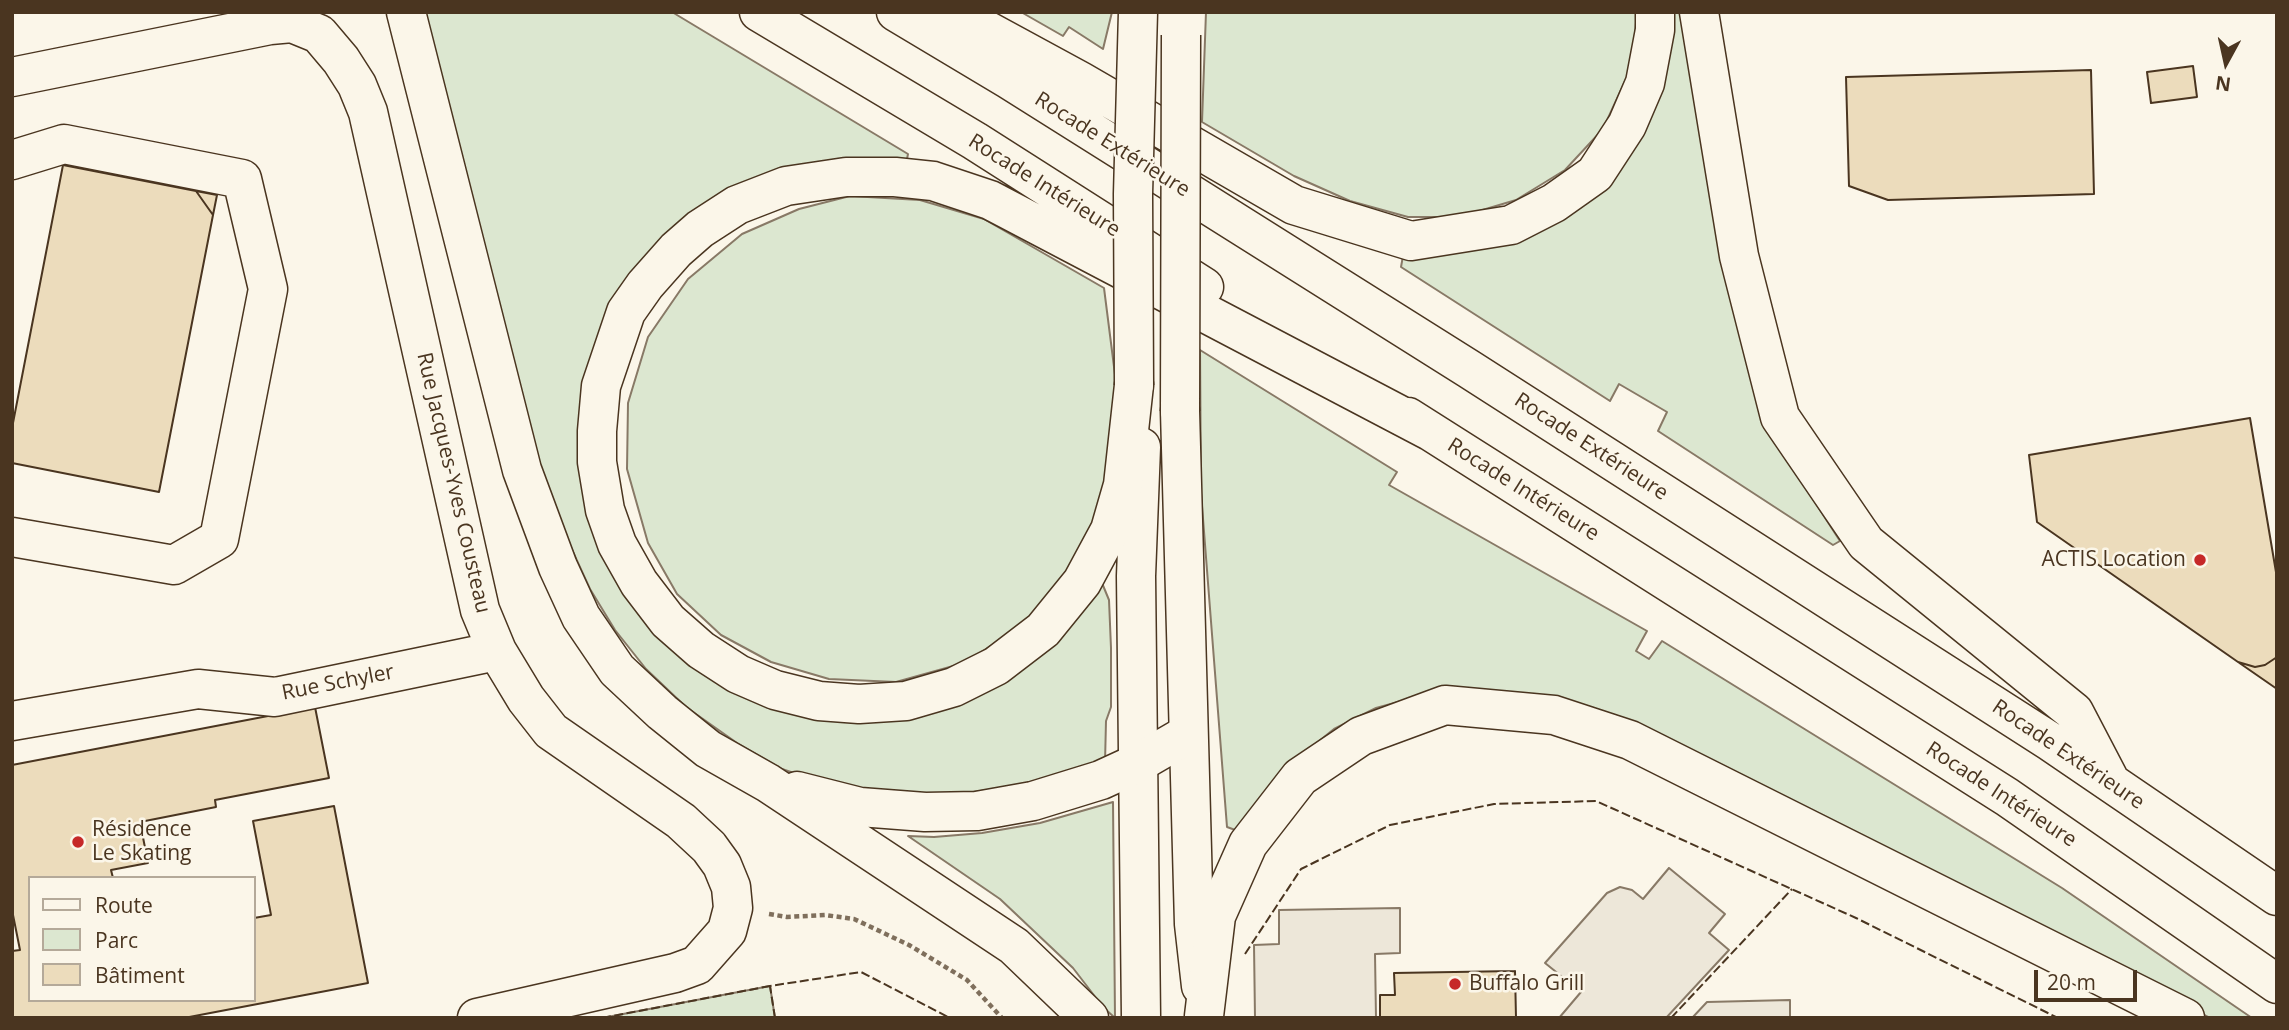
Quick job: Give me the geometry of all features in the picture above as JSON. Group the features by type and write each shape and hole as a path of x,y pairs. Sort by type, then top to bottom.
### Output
{"main road":[{"path":"406,12 522,470 558,567 581,617 617,670 662,712 708,749 768,783 1014,946 1089,1018"},
{"name":"Rocade Intérieure","path":"759,12 975,141 2007,797 2277,984"},
{"name":"Rocade Extérieure","path":"897,12 1469,369 2051,742 2277,896"},
{"path":"953,12 1080,81 1294,205 1411,241 1511,225 1554,203 1595,174 1627,125 1646,83 1655,30 1655,12"},
{"path":"1138,12 1133,194 1134,385 1123,485 1110,530 1082,582 1044,630 996,666 954,687 906,701 859,704 819,701 775,690 738,674 701,650 668,621 639,583 617,544 605,510 597,462 601,386 626,312 645,285 676,250 700,229 737,205 786,186 846,177 895,177 933,181 990,200 1430,431"},
{"path":"1699,12 1739,256 1780,417 1866,543 2074,712 2112,784"},
{"name":"Rue Jacques-Yves Cousteau","path":"12,78 270,25 292,23 319,34 341,60 357,85 368,112 480,610 497,651 526,699 551,731 681,821 709,847 722,865 731,887 733,908"},
{"path":"1182,24 1181,411 1188,734 1194,924 1205,1017"},
{"path":"12,160 65,144 242,178 268,289 219,539 174,565 12,537"},
{"path":"1134,385 1142,448 1136,576 1141,1018"},
{"name":"Rue Schyler","path":"12,721 198,689 275,697 497,651"},
{"path":"1205,1017 1216,916 1248,844 1300,777 1361,736 1445,705 1554,715 1630,740 2185,1018"},
{"path":"768,783 860,807 925,812 977,811 1033,801 1101,780 1138,763 1188,734"},
{"path":"477,1018 675,973 697,965 727,932 733,908"}],"path":[{"path":"733,908 787,917 825,915 854,919 909,945 967,979 1002,1018"}],"green space":[{"path":"418,12 672,12 908,154 906,164 698,217 585,421 668,642 901,716 1102,583 1109,600 1111,648 1111,707 1106,721 1105,763 1018,786 950,795 891,795 832,786 782,769 737,743 686,707 646,669 615,630 590,589 562,528 535,451"},
{"path":"1021,12 1112,12 1103,49 1069,27 1063,36"},
{"path":"1206,12 1637,12 1632,66 1603,129 1565,170 1516,200 1459,217 1408,217 1350,201 1294,176 1202,122"},
{"path":"1670,12 1688,12 1793,468 1840,541 1833,545 1658,431 1667,412 1619,384 1610,401 1401,267 1403,256 1571,207"},
{"path":"850,196 920,200 984,219 1104,288 1119,406 1099,513 1071,569 1025,624 964,663 896,682 829,679 771,662 721,635 677,594 648,543 627,469 628,403 648,337 688,279 742,234 799,209"},
{"path":"1200,350 1397,472 1389,485 1647,631 1636,651 1649,659 1662,641 2062,888 2252,1018 2210,1018 1623,723 1420,696 1376,708 1334,729 1298,758 1238,831 1227,827 1201,493"},
{"path":"1113,802 1115,1018 1103,1007 1073,968 1000,899 908,836 982,833 1040,823"},
{"path":"770,986 775,1018 602,1018"}],"shaded area":[{"path":"1669,868 1725,914 1709,933 1729,950 1666,1018 1559,1018 1581,992 1545,963 1607,893 1620,887 1632,890 1643,899"},
{"path":"1400,908 1400,953 1375,954 1376,1018 1255,1018 1254,945 1279,944 1279,910"},
{"path":"1790,1000 1790,1018 1692,1018 1707,1002"}],"building":[{"path":"2193,66 2197,97 2151,103 2147,72"},
{"path":"2091,70 2094,194 1888,200 1849,186 1846,77"},
{"path":"63,165 196,191 213,215 159,492 12,463 12,428"},
{"path":"196,191 217,195 213,215"},
{"path":"2250,418 2277,578 2277,657 2265,665 2255,667 2238,662 2037,522 2029,455"},
{"path":"2277,657 2277,689 2238,662 2255,667 2265,665"},
{"name":"Résidence Le Skating","path":"315,707 329,778 215,800 216,807 140,822 148,863 111,870 112,876 28,876 28,1002 256,1002 256,918 271,915 253,821 334,806 368,983 184,1018 12,1018 12,951 20,950 12,910 12,765"},
{"name":"Buffalo Grill","path":"1515,971 1516,1018 1380,1018 1380,995 1395,995 1394,973"}],"fence":[{"path":"1245,954 1301,869 1390,825 1494,804 1596,801 1856,918 2058,1018"},
{"path":"1671,1018 1792,889"},
{"path":"775,1018 770,986 861,972 950,1018"},
{"path":"602,1018 770,986"}],"place":[{"name":"ACTIS Location","path":"2200,560"},
{"name":"Résidence Le Skating","path":"78,842"},
{"name":"Buffalo Grill","path":"1455,984"}]}
